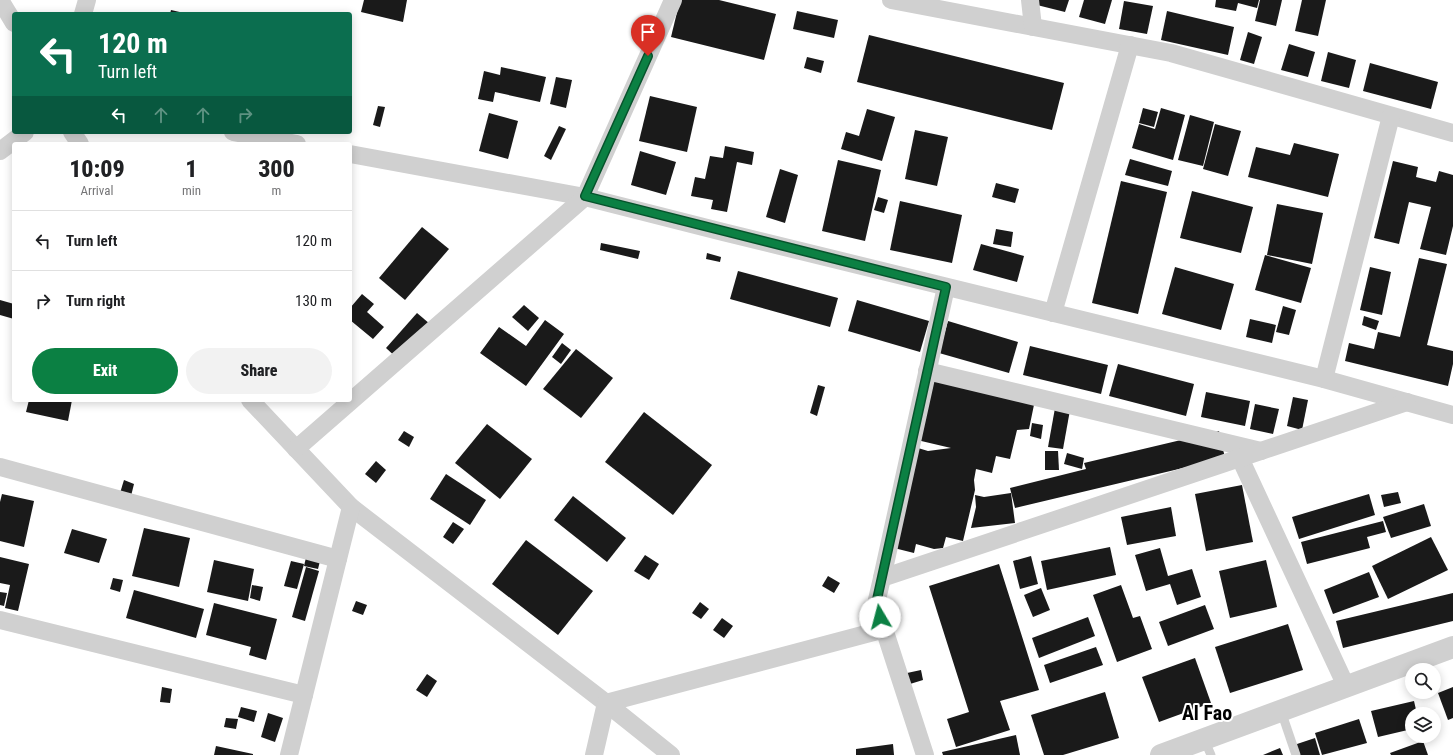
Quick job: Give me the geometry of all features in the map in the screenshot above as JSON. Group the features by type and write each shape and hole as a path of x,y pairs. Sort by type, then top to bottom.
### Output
{"street":[{"path":"0,0 12,20"},
{"path":"84,12 87,0"},
{"path":"352,399 585,196 673,0"},
{"path":"891,0 1171,53 1453,133"},
{"path":"1030,0 1033,27"},
{"path":"1053,313 1130,45"},
{"path":"1324,379 1391,116"},
{"path":"0,151 22,134"},
{"path":"244,134 286,142"},
{"path":"352,154 585,196 946,287 1324,379 1453,415"},
{"path":"925,755 876,604 946,287"},
{"path":"927,371 1262,451"},
{"path":"252,402 351,508 606,703 671,755"},
{"path":"296,448 349,402"},
{"path":"882,578 1407,402"},
{"path":"1240,458 1346,686"},
{"path":"0,467 338,559"},
{"path":"289,755 351,508"},
{"path":"0,620 304,695"},
{"path":"606,703 885,629"},
{"path":"1161,755 1208,747 1281,710 1453,647"},
{"path":"594,755 606,703"}],"lane":[{"path":"1281,710 1296,755"}],"building":[{"path":"364,0 407,0 403,22 361,12"},
{"path":"680,0 719,0 776,14 764,60 671,37"},
{"path":"1038,0 1069,0 1065,12 1037,5"},
{"path":"1084,0 1112,0 1105,24 1079,17"},
{"path":"1216,0 1259,0 1257,8 1238,3 1236,11 1215,7"},
{"path":"1260,0 1282,0 1276,26 1255,21"},
{"path":"1302,0 1326,0 1318,36 1295,31"},
{"path":"1124,1 1153,6 1147,34 1119,29"},
{"path":"797,11 838,20 834,38 793,29"},
{"path":"1167,11 1234,27 1228,55 1161,40"},
{"path":"1248,32 1262,37 1254,64 1240,60"},
{"path":"869,35 1064,83 1052,130 857,82"},
{"path":"1289,44 1315,52 1308,77 1281,70"},
{"path":"1328,52 1356,60 1349,88 1321,81"},
{"path":"807,57 824,61 821,73 804,68"},
{"path":"1370,63 1438,82 1431,109 1363,91"},
{"path":"501,67 546,77 540,102 495,92 493,102 478,99 484,71 500,75"},
{"path":"556,77 572,80 566,108 550,104"},
{"path":"650,96 697,107 687,152 639,141"},
{"path":"378,106 385,107 380,127 373,125"},
{"path":"1143,108 1158,112 1154,127 1139,123"},
{"path":"1161,108 1185,115 1173,160 1132,148 1139,124 1155,129"},
{"path":"867,109 895,117 882,161 841,149 846,132 859,136"},
{"path":"489,113 518,121 508,159 479,151"},
{"path":"1190,115 1214,122 1203,166 1178,160"},
{"path":"1215,124 1241,131 1228,176 1203,169"},
{"path":"559,126 566,129 551,160 544,156"},
{"path":"915,130 948,137 937,186 905,179"},
{"path":"1294,143 1339,154 1328,197 1248,177 1256,147 1290,155"},
{"path":"725,146 754,152 752,165 737,162 727,212 711,209 713,200 691,196 695,177 705,179 710,156 723,158"},
{"path":"640,151 676,162 666,195 631,185"},
{"path":"1130,159 1172,171 1168,186 1125,175"},
{"path":"838,160 881,170 865,241 822,231"},
{"path":"1393,161 1418,167 1416,177 1436,182 1439,171 1453,175 1453,226 1446,255 1420,249 1431,207 1409,202 1399,244 1374,238"},
{"path":"780,169 798,175 785,223 766,217"},
{"path":"1121,181 1167,192 1138,314 1092,303"},
{"path":"996,183 1019,189 1015,203 992,197"},
{"path":"1192,191 1253,207 1241,253 1180,238"},
{"path":"878,197 888,200 884,213 874,210"},
{"path":"900,201 962,215 952,263 890,250"},
{"path":"1277,204 1323,213 1312,264 1267,255"},
{"path":"422,227 449,249 405,300 379,278"},
{"path":"996,229 1013,232 1011,247 993,244"},
{"path":"601,243 640,251 638,259 600,250"},
{"path":"981,244 1024,256 1017,282 973,270"},
{"path":"707,253 721,257 720,262 706,259"},
{"path":"1265,255 1311,268 1301,303 1255,290"},
{"path":"1419,258 1447,264 1427,345 1453,351 1453,364 1448,386 1345,361 1349,343 1374,349 1378,332 1400,337"},
{"path":"1175,267 1234,284 1221,330 1162,314"},
{"path":"1370,267 1391,272 1382,315 1360,310"},
{"path":"738,271 838,298 830,327 730,299"},
{"path":"362,294 374,304 367,312 384,327 373,339 352,322 352,306"},
{"path":"0,300 12,303 12,318 0,315"},
{"path":"857,300 929,321 920,352 848,331"},
{"path":"524,305 539,318 528,331 512,317"},
{"path":"1283,306 1296,310 1289,335 1276,332"},
{"path":"417,313 430,324 399,360 386,348"},
{"path":"1364,316 1379,321 1376,330 1362,325"},
{"path":"1250,319 1276,325 1272,343 1246,337"},
{"path":"545,320 564,334 526,386 480,353 499,327 526,346"},
{"path":"948,321 1018,342 1009,373 939,353"},
{"path":"562,343 571,350 561,364 552,357"},
{"path":"1030,346 1108,365 1101,394 1023,375"},
{"path":"576,349 613,378 581,418 543,389"},
{"path":"1118,364 1194,384 1186,416 1109,396"},
{"path":"932,375 1035,400 1029,429 1017,430 1010,459 996,456 992,473 976,469 974,480 975,490 963,541 946,537 943,548 934,549 916,544 914,553 894,548 918,448 928,451 951,448 917,440"},
{"path":"818,385 825,387 817,416 810,413"},
{"path":"1206,392 1250,401 1245,426 1201,417"},
{"path":"1293,397 1308,400 1302,430 1287,426"},
{"path":"28,402 72,402 68,421 26,412"},
{"path":"1255,404 1279,409 1273,434 1250,429"},
{"path":"1055,408 1070,410 1063,449 1048,447"},
{"path":"644,412 712,465 673,515 605,462"},
{"path":"1032,423 1043,425 1041,439 1030,436"},
{"path":"487,424 532,459 500,499 455,463"},
{"path":"404,431 414,437 409,447 398,440"},
{"path":"1219,431 1225,458 1015,508 1010,488 1086,469 1084,463"},
{"path":"1045,451 1058,451 1059,470 1045,470"},
{"path":"1067,453 1084,458 1082,469 1064,464"},
{"path":"376,461 386,470 376,483 365,474"},
{"path":"446,474 486,500 470,525 430,499"},
{"path":"124,480 134,484 131,496 120,493"},
{"path":"1242,485 1253,542 1206,551 1195,494"},
{"path":"1398,492 1401,503 1384,507 1381,495"},
{"path":"1011,493 1015,523 971,528 976,507 975,495 984,497"},
{"path":"2,494 34,501 24,547 0,541 0,502"},
{"path":"1369,494 1375,515 1299,539 1292,517"},
{"path":"573,496 626,538 607,562 554,520"},
{"path":"1424,504 1431,526 1391,538 1383,517"},
{"path":"1171,507 1176,536 1127,545 1121,517"},
{"path":"1383,521 1386,532 1367,537 1370,548 1307,564 1301,542"},
{"path":"453,522 464,529 453,544 443,537"},
{"path":"144,528 190,538 179,587 132,576"},
{"path":"72,529 107,539 99,563 64,553"},
{"path":"1431,537 1448,570 1388,599 1372,566"},
{"path":"526,540 593,591 558,635 492,584"},
{"path":"309,545 323,549 318,569 304,566"},
{"path":"1110,547 1116,575 1047,590 1041,561"},
{"path":"1160,548 1168,576 1192,569 1201,597 1177,605 1170,584 1146,591 1135,555"},
{"path":"645,555 659,564 649,580 634,571"},
{"path":"1031,556 1038,584 1020,589 1013,561"},
{"path":"0,557 29,564 18,611 5,608 10,585 0,583"},
{"path":"214,560 254,569 248,601 207,592"},
{"path":"1266,560 1277,607 1230,618 1219,571"},
{"path":"291,561 304,564 297,589 284,586"},
{"path":"999,564 1039,690 1000,701 1010,730 956,747 947,719 969,712 929,586"},
{"path":"306,567 319,571 305,621 292,617"},
{"path":"1369,572 1379,597 1333,614 1324,590"},
{"path":"828,576 840,583 834,593 822,586"},
{"path":"113,578 123,580 120,592 110,589"},
{"path":"252,585 263,587 260,601 250,598"},
{"path":"1121,585 1133,618 1140,616 1152,649 1117,662 1093,595"},
{"path":"1041,588 1050,610 1033,617 1024,595"},
{"path":"134,590 204,609 196,638 126,618"},
{"path":"0,592 7,593 4,606 0,605"},
{"path":"1453,593 1453,621 1343,648 1336,621"},
{"path":"356,601 367,605 363,615 352,611"},
{"path":"700,602 709,609 701,619 692,613"},
{"path":"214,603 277,619 266,660 249,655 251,647 206,635"},
{"path":"1205,605 1214,629 1168,646 1159,622"},
{"path":"1088,617 1095,636 1039,658 1032,638"},
{"path":"722,618 733,626 724,638 713,630"},
{"path":"1288,624 1303,670 1230,693 1215,647"},
{"path":"1096,647 1103,665 1050,683 1044,665"},
{"path":"1195,658 1211,703 1159,722 1142,677"},
{"path":"921,670 923,680 910,684 907,673"},
{"path":"427,674 437,681 427,697 416,690"},
{"path":"162,687 172,689 170,703 160,702"},
{"path":"1453,687 1453,718 1448,720 1440,699 1441,692"},
{"path":"1105,692 1119,738 1063,755 1044,755 1031,715"},
{"path":"1414,701 1415,707 1405,707 1405,731 1378,737 1371,711"},
{"path":"241,707 257,711 254,722 238,717"},
{"path":"268,713 283,718 275,742 261,737"},
{"path":"226,718 238,719 236,729 224,727"},
{"path":"1359,719 1367,743 1322,755 1315,733"},
{"path":"1016,735 1020,755 943,755 942,752"},
{"path":"1315,738 1320,755 1297,755 1294,745"},
{"path":"1418,743 1424,743 1428,755 1391,755 1390,753"},
{"path":"893,744 894,755 856,755 856,749"},
{"path":"216,746 253,754 253,755 214,755"},
{"path":"1280,748 1283,755 1263,755"}],"district":[{"name":"Al Fao","path":"1207,713"}],"route":[{"path":"648,56 585,196 946,287 876,604 880,617"}]}
